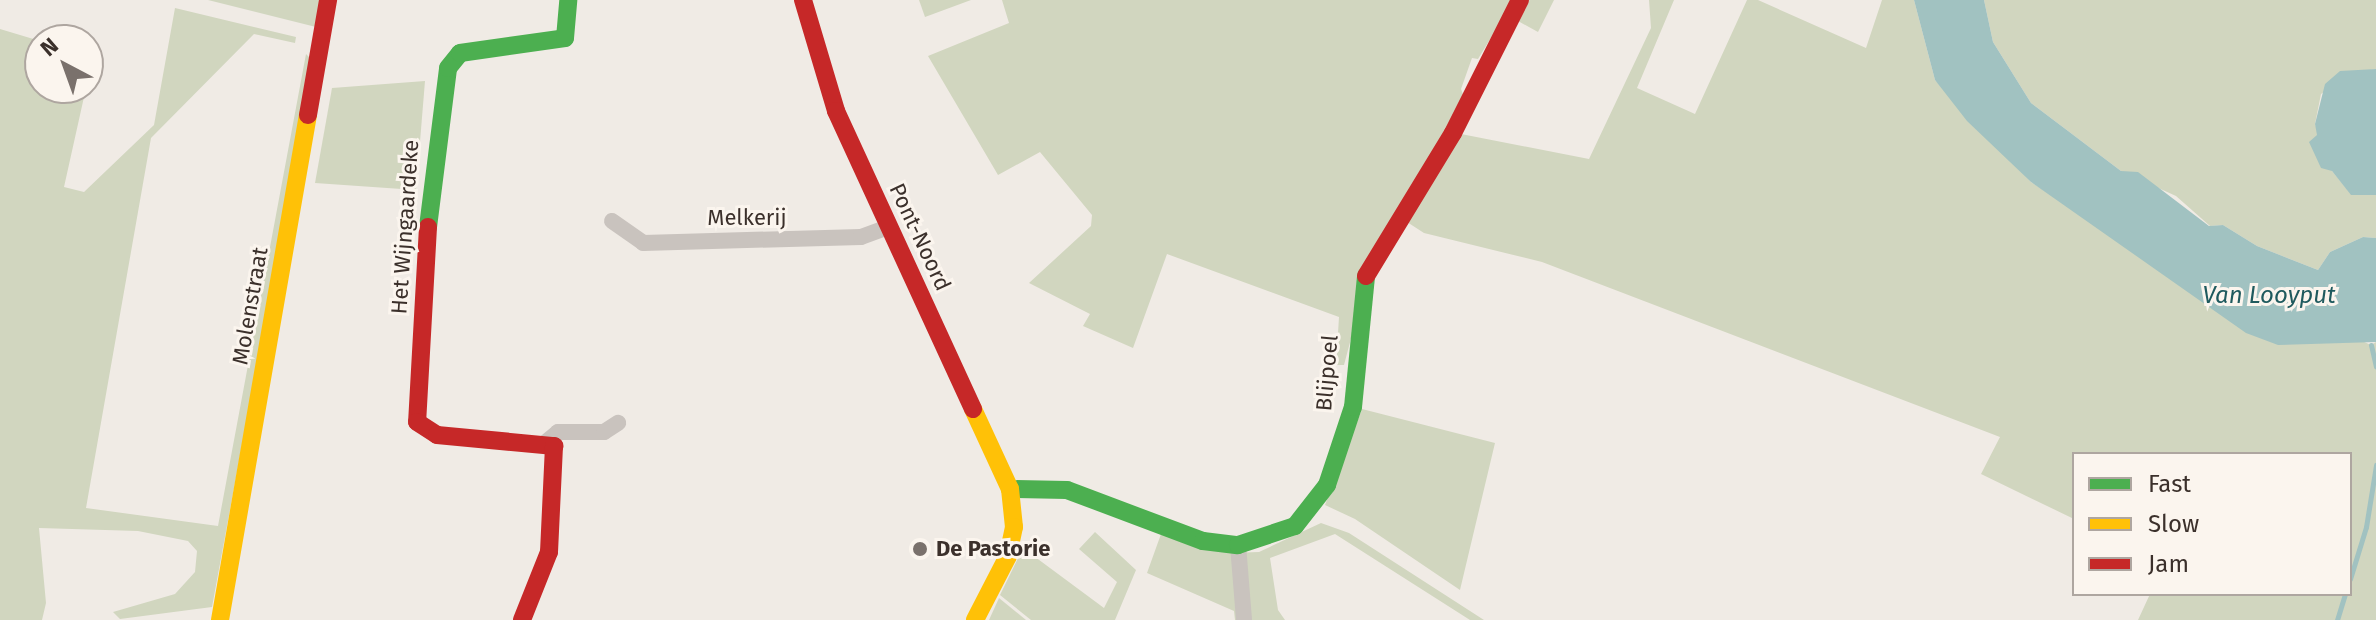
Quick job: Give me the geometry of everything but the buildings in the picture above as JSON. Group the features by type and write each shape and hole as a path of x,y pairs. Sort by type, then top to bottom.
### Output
{"street":[{"name":"Molenstraat","path":"220,620 328,0"},
{"name":"Het Wijngaardeke","path":"568,0 565,38 460,53 448,68 434,147 415,409 417,422 437,435 545,443 558,432 604,432 618,423"},
{"name":"Pont-Noord","path":"803,0 836,111 1010,489"},
{"name":"Blijpoel","path":"1010,489 1067,490 1203,541 1238,545 1295,526 1327,485 1353,407 1361,284 1453,133 1520,0"},
{"name":"Melkerij","path":"612,221 643,243 861,237 888,227"},
{"path":"522,620 549,552 554,446 545,443"},
{"path":"975,620 1008,556 1014,515 1010,489"},
{"path":"1238,545 1244,620"}],"green space":[{"path":"208,0 321,0 316,27"},
{"path":"919,0 971,0 925,17"},
{"path":"1002,0 1514,0 1478,59 1472,58 1461,89 1465,100 1375,248 1344,365 1336,365 1339,317 1167,254 1133,348 1083,326 1090,314 1029,283 1091,226 1092,215 1040,152 998,175 928,56 1009,23"},
{"path":"1529,0 1554,0 1538,32 1518,21"},
{"path":"1649,0 1674,0 1637,88 1695,114 1747,0 1758,0 1866,48 1882,0 1914,0 1935,80 2031,182 2097,224 2371,345 2376,342 2376,620 2138,620 2149,596 2352,596 2352,452 2072,452 2072,518 1981,474 2000,437 1542,262 1424,233 1407,222 1461,134 1589,159 1651,28"},
{"path":"1984,0 2376,0 2376,69 2351,73 2321,94 2315,124 2332,171 2351,194 2376,195 2376,238 2363,237 2330,252 2318,270 2257,246 2223,225 2210,226 2176,196 2121,171 2031,103 1993,42"},
{"path":"175,8 296,37 295,43 254,34 151,138 86,508 218,526 306,54 313,61 212,607 120,619 113,612 175,594 195,572 197,551 188,541 138,531 39,528 46,603 42,620 0,620 0,29 24,36 24,104 82,104 64,187 84,192 154,125"},
{"path":"425,81 416,190 315,183 332,88"},
{"path":"1362,409 1495,443 1460,590 1355,519 1325,505"},
{"path":"1321,523 1349,533 1484,620 1470,620 1335,534 1270,558 1278,610 1285,620 1235,620 1234,611 1147,573 1161,534 1229,553 1259,552"},
{"path":"1095,532 1136,570 1115,620 1031,620 1000,595 1023,548 1104,608 1117,582 1079,549"},
{"path":"999,598 1026,620 989,620"}],"water":[{"name":"Van Looyput","path":"1914,0 1984,0 1993,42 2031,103 2121,171 2138,172 2209,226 2223,225 2257,246 2318,270 2330,252 2363,237 2376,238 2376,342 2278,345 2246,333 2031,182 1967,121 1935,80"},
{"path":"2376,69 2376,195 2351,195 2332,171 2321,168 2309,142 2317,135 2315,124 2325,84 2340,71"}],"waterway":[{"path":"2371,345 2376,366"},
{"path":"2352,572 2366,527 2376,465"},
{"path":"2337,620 2344,596"}],"traffic: fast":[{"path":"428,227 448,68 460,53 565,38 568,0"},
{"path":"1010,489 1067,490 1203,541 1238,545 1295,526 1327,485 1353,407 1366,276"}],"traffic: slow":[{"path":"220,620 308,115"},
{"path":"973,409 1010,489 1014,527 1008,556 975,620"}],"traffic: jam":[{"path":"308,115 328,0"},
{"path":"803,0 836,111 973,409"},
{"path":"1366,276 1453,133 1520,0"},
{"path":"428,227 417,422 437,435 554,446 549,552 522,620"}],"place":[{"name":"De Pastorie","path":"920,549"}]}
